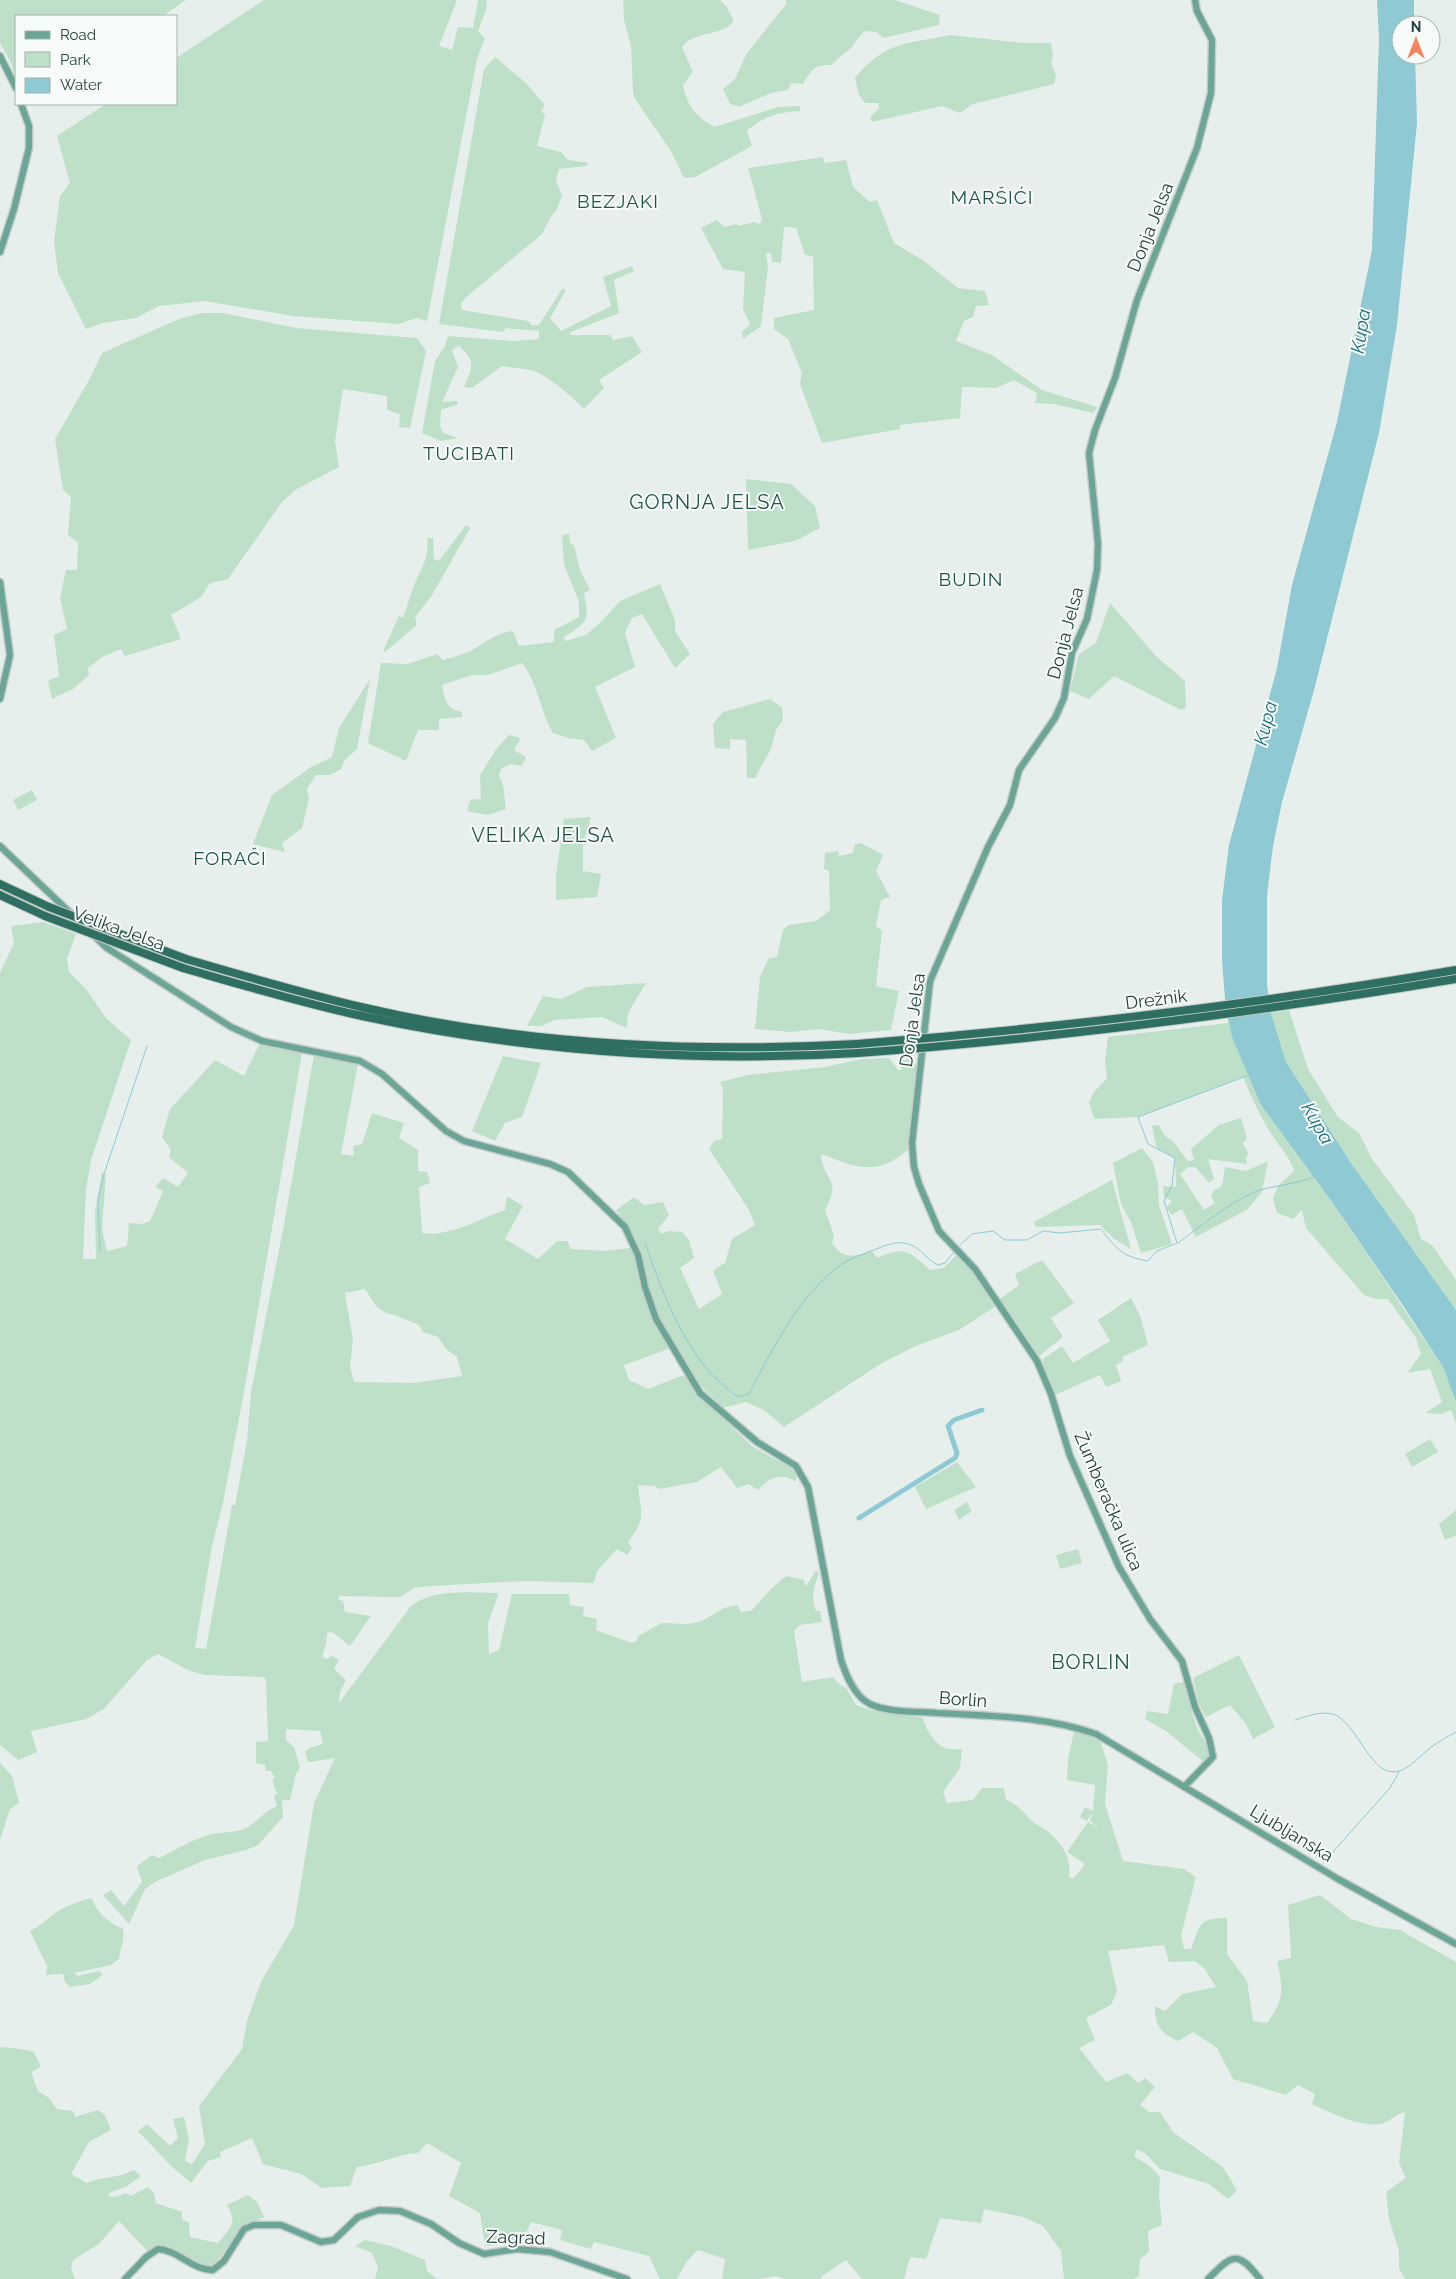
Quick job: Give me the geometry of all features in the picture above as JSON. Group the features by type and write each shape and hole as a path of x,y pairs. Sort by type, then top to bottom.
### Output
{"highway":[{"name":"Velika Jelsa","path":"0,884 49,907 186,959 274,985 363,1008 518,1034 616,1044 670,1047 858,1048"},
{"name":"Velika Jelsa","path":"0,895 45,916 183,968 272,994 360,1016 440,1031 598,1052 684,1056 781,1056 858,1048"},
{"name":"Drežnik","path":"858,1048 1162,1013 1456,970"},
{"name":"Drežnik","path":"858,1048 1015,1038 1168,1021 1456,979"}],"main road":[{"name":"Donja Jelsa","path":"939,1231 919,1184 912,1150 930,981 988,847 1010,805 1019,770 1055,718 1064,698 1072,653 1087,620 1097,570 1098,544 1089,453 1095,430 1115,378 1137,300 1198,148 1211,93 1212,40 1198,12 1195,0"},
{"path":"0,56 15,86"},
{"path":"0,252 14,209 29,148 29,126 21,105"},
{"path":"0,582 10,655 0,699"},
{"name":"Borlin","path":"0,846 107,948 231,1027 262,1041 360,1061 382,1074 446,1131 464,1141 550,1164 568,1172 625,1227 638,1255 645,1287 656,1319 700,1393 757,1442 796,1466 808,1487 844,1670 854,1689 870,1704 894,1710 1012,1717 1082,1729 1110,1742 1184,1787"},
{"name":"Žumberačka ulica","path":"939,1231 975,1269 1037,1361 1051,1394 1070,1456 1119,1567 1150,1619 1182,1661 1195,1707 1209,1738 1213,1758 1184,1787"},
{"name":"Ljubljanska","path":"1184,1787 1456,1944"},
{"name":"Zagrad","path":"124,2279 146,2257 158,2249 174,2253 202,2269 213,2270 224,2261 244,2230 254,2225 281,2225 321,2242 334,2240 358,2216 379,2210 400,2211 431,2224 459,2242 484,2254 517,2249 550,2252 627,2279"},
{"path":"1208,2279 1224,2262 1236,2259 1244,2260 1260,2279"}],"green space":[{"path":"0,0 186,0 164,15 15,15 15,76 11,63 0,43"},
{"path":"264,0 457,0 439,46 452,50 458,27 473,28 478,0 487,0 486,10 478,31 485,38 477,59 427,321 416,318 399,324 293,316 205,301 159,306 136,318 103,323 86,329 58,273 54,241 60,196 70,183 57,136 104,105 178,105 178,57"},
{"path":"623,0 720,0 726,6 734,21 729,26 694,38 682,47 693,72 683,85 687,100 697,115 714,127 778,107 799,106 801,111 786,112 765,118 747,131 752,146 695,177 686,178 683,176 671,151 635,99 631,46 624,20"},
{"path":"785,0 895,0 940,15 939,25 884,38 876,32 864,31 852,47 831,65 814,69 803,84 791,83 788,90 771,93 739,107 730,104 723,89 735,79 747,53 787,3"},
{"path":"950,35 1023,43 1051,43 1053,56 1051,63 1056,76 1054,84 973,104 960,113 942,106 872,122 870,117 879,108 878,103 865,103 859,95 855,78 876,57 898,46"},
{"path":"495,57 526,83 545,105 541,111 545,115 537,146 561,152 568,160 588,163 587,166 559,169 556,181 562,195 557,209 542,234 465,298 461,304 462,310 528,321 532,325 539,325 562,289 566,290 550,318 561,331 611,306 603,277 632,266 634,271 614,280 619,313 571,332 570,335 610,335 613,340 632,336 642,352 599,380 604,388 584,409 550,380 530,370 502,366 472,388 464,387 471,369 471,361 459,346 452,350 458,367 442,402 457,401 458,404 441,410 440,426 443,433 458,438 441,441 422,433 435,361 444,348 448,336 515,341 539,339 539,331 506,328 503,332 439,324 484,69"},
{"path":"823,157 824,163 846,160 853,187 870,202 877,200 894,243 924,261 958,288 985,291 989,305 976,306 973,317 964,321 956,341 992,355 1042,390 1097,407 1093,413 1054,404 1035,403 1037,393 1014,380 996,388 962,387 960,418 900,425 900,429 822,443 800,384 802,373 788,339 774,329 774,318 814,310 813,256 805,255 796,228 784,227 781,263 772,262 771,253 766,253 768,267 761,326 743,339 742,332 750,324 743,309 745,272 723,269 701,228 716,220 725,227 754,222 760,224 762,219 748,168"},
{"path":"202,313 223,313 296,328 417,338 426,351 410,428 399,427 400,414 387,410 387,396 343,389 335,441 339,467 295,490 282,502 228,579 210,583 201,597 171,615 181,639 125,656 121,649 102,657 88,668 89,675 73,689 52,699 48,681 59,676 54,635 67,629 60,598 66,570 77,570 78,543 68,535 71,497 63,490 55,439 89,380 102,353 179,319"},
{"path":"746,479 791,484 815,506 820,528 795,541 748,550"},
{"path":"466,525 470,528 431,597 415,617 417,625 385,652 383,651 399,616 403,618 426,558 427,538 433,538 434,559 439,561"},
{"path":"569,534 570,543 574,545 580,570 590,590 584,593 587,609 585,620 578,628 564,637 565,641 586,635 620,601 660,584 675,620 675,631 690,654 675,668 642,614 632,618 625,633 635,667 595,687 616,738 592,751 584,740 568,738 553,733 532,679 522,663 488,675 472,675 442,685 447,703 453,709 462,712 462,717 439,719 439,730 418,730 406,761 368,743 381,663 407,664 437,654 443,660 467,652 495,636 513,631 519,646 554,642 554,630 579,617 579,602 564,564 562,535"},
{"path":"1110,603 1157,657 1185,681 1186,707 1181,710 1114,676 1089,699 1070,691 1079,654 1096,643"},
{"path":"370,679 357,749 344,761 341,769 330,775 316,775 307,789 309,799 302,828 282,843 285,852 253,844 272,795 311,767 332,757 339,728"},
{"path":"770,699 782,707 783,720 776,730 771,749 755,778 747,778 746,740 730,739 730,749 715,748 713,724 723,712"},
{"path":"509,735 521,738 514,750 526,757 522,766 510,764 501,769 499,776 503,785 506,809 488,815 467,811 470,800 481,799 480,775 497,748"},
{"path":"32,790 37,800 18,810 13,800"},
{"path":"591,817 583,845 583,871 601,874 597,897 556,900 556,875 564,819"},
{"path":"861,843 883,855 876,871 890,897 881,900 876,926 882,931 876,986 899,991 891,1030 849,1034 819,1029 790,1032 755,1029 760,977 769,958 777,957 783,930 788,925 816,921 830,910 829,871 824,869 825,853 838,851 839,856 853,853 855,844"},
{"path":"43,922 76,934 67,959 69,972 86,989 106,1018 131,1040 91,1160 86,1189 83,1259 96,1259 95,1212 102,1172 106,1174 102,1229 107,1251 127,1246 129,1223 142,1224 150,1221 163,1191 155,1187 163,1178 178,1187 188,1173 169,1157 171,1150 162,1137 170,1109 215,1060 244,1076 259,1045 302,1053 244,1392 223,1503 212,1546 195,1648 206,1649 232,1505 235,1505 247,1441 251,1392 283,1230 314,1055 358,1064 341,1154 354,1156 353,1146 362,1144 372,1113 404,1123 399,1138 418,1150 418,1171 427,1172 430,1183 419,1187 422,1233 433,1234 454,1230 505,1210 507,1196 523,1206 505,1239 538,1259 557,1241 567,1241 571,1249 605,1251 639,1247 631,1230 616,1210 634,1197 644,1205 663,1202 669,1215 658,1229 662,1234 668,1231 682,1232 689,1240 694,1258 680,1268 699,1309 722,1294 713,1270 725,1263 732,1239 755,1225 749,1210 709,1149 714,1141 722,1139 723,1089 720,1082 748,1075 825,1067 861,1059 889,1058 898,1070 902,1070 898,1061 910,1059 919,1067 911,1150 906,1151 884,1165 874,1167 854,1165 821,1154 822,1163 832,1185 830,1199 825,1210 834,1235 832,1243 841,1253 850,1256 872,1251 877,1258 894,1252 906,1252 930,1270 944,1268 956,1255 974,1273 996,1306 959,1330 918,1345 882,1363 784,1427 764,1410 746,1402 723,1408 695,1380 674,1347 624,1365 629,1380 648,1389 683,1375 715,1411 753,1447 788,1466 798,1474 795,1481 779,1477 766,1482 758,1490 748,1484 737,1488 721,1467 697,1482 660,1489 654,1486 638,1485 641,1516 638,1527 628,1542 632,1548 627,1555 617,1549 597,1571 594,1583 525,1581 430,1586 414,1588 402,1596 396,1597 339,1596 339,1600 343,1601 345,1612 371,1616 350,1646 332,1632 327,1633 322,1657 327,1659 332,1656 339,1660 334,1669 346,1680 340,1692 339,1703 411,1606 431,1596 465,1592 499,1593 488,1623 489,1654 499,1650 512,1594 569,1594 570,1605 584,1607 583,1616 597,1619 596,1630 632,1643 637,1641 638,1636 662,1623 688,1624 700,1622 724,1608 737,1605 741,1612 751,1611 786,1576 804,1580 805,1586 816,1570 819,1574 813,1597 816,1611 820,1611 822,1622 800,1625 794,1631 802,1682 833,1677 846,1688 856,1705 870,1710 923,1718 931,1735 938,1743 949,1749 962,1749 960,1768 943,1792 947,1803 973,1800 982,1788 1004,1788 1006,1800 1017,1806 1061,1845 1069,1863 1069,1877 1073,1879 1085,1864 1067,1852 1088,1822 1098,1828 1090,1821 1092,1813 1087,1821 1080,1817 1085,1807 1093,1811 1095,1785 1067,1780 1068,1759 1074,1732 1085,1733 1100,1740 1108,1765 1105,1804 1123,1861 1184,1869 1196,1877 1181,1935 1184,1949 1191,1949 1199,1928 1206,1921 1227,1918 1227,1954 1247,1981 1253,2021 1267,2023 1280,2000 1281,1987 1277,1961 1291,1958 1288,1905 1320,1895 1351,1919 1376,1927 1400,1930 1456,1962 1456,2279 1405,2279 1399,2268 1399,2251 1389,2219 1386,2192 1406,2178 1399,2163 1405,2112 1381,2124 1354,2121 1312,2104 1315,2094 1298,2085 1286,2095 1233,2079 1217,2048 1193,2032 1178,2041 1167,2035 1157,2023 1155,2006 1165,2011 1182,1994 1216,1987 1204,1968 1195,1961 1169,1962 1164,1945 1108,1951 1117,1991 1111,2005 1086,2018 1095,2040 1079,2048 1106,2082 1127,2073 1138,2083 1145,2078 1155,2087 1140,2105 1149,2112 1160,2112 1174,2133 1223,2167 1237,2190 1228,2199 1209,2184 1160,2169 1147,2155 1137,2149 1134,2156 1151,2167 1160,2177 1159,2195 1162,2225 1148,2231 1149,2252 1140,2259 1139,2276 1134,2279 1064,2279 1061,2251 1043,2226 1023,2217 984,2209 981,2223 940,2218 926,2259 910,2257 904,2279 862,2279 846,2260 820,2279 785,2279 776,2276 759,2279 722,2279 725,2259 698,2250 687,2261 677,2279 660,2279 649,2256 594,2242 591,2249 560,2240 562,2230 531,2222 521,2243 485,2246 480,2213 449,2196 461,2163 427,2143 418,2153 357,2167 350,2186 322,2188 301,2174 263,2164 252,2138 220,2152 221,2157 208,2161 191,2183 171,2166 138,2131 147,2124 170,2146 178,2138 173,2119 184,2117 189,2140 185,2161 192,2164 205,2144 199,2106 242,2049 247,2021 262,1980 294,1925 314,1803 335,1758 308,1762 305,1752 310,1748 323,1744 320,1731 286,1729 286,1740 294,1747 300,1767 296,1774 290,1800 282,1800 283,1817 258,1845 246,1850 205,1860 155,1882 145,1889 129,1924 103,1895 111,1890 124,1906 142,1882 137,1866 152,1855 159,1858 202,1837 243,1829 252,1825 277,1806 274,1796 277,1794 272,1780 275,1778 271,1771 266,1771 265,1765 256,1763 256,1742 268,1741 266,1680 263,1677 204,1675 188,1670 158,1654 147,1660 104,1709 86,1719 31,1731 37,1752 18,1760 0,1745 0,973 14,943 11,926","holes":["365,1289 376,1306 386,1313 419,1325 423,1332 438,1337 446,1349 457,1357 462,1376 413,1383 354,1382 350,1367 353,1340 345,1293"]},
{"path":"646,983 628,1013 627,1028 602,1017 555,1020 542,1026 527,1026 543,996 561,999 587,987"},
{"path":"1289,1010 1308,1069 1338,1117 1359,1133 1372,1159 1414,1215 1421,1239 1432,1245 1456,1280 1456,1310 1351,1163 1286,1062 1271,1013"},
{"path":"1228,1016 1261,1105 1332,1202 1443,1367 1456,1402 1456,1423 1451,1410 1441,1414 1425,1413 1442,1402 1430,1369 1407,1373 1421,1354 1416,1338 1388,1299 1376,1299 1364,1295 1306,1228 1302,1210 1293,1219 1277,1213 1273,1198 1278,1186 1294,1171 1288,1158 1261,1116 1243,1077 1138,1117 1094,1119 1089,1102 1094,1092 1107,1078 1105,1062 1108,1037 1228,1023"},
{"path":"503,1056 541,1063 522,1117 505,1123 495,1141 472,1131"},
{"path":"1241,1118 1247,1139 1243,1143 1249,1155 1246,1157 1247,1164 1208,1159 1214,1179 1209,1183 1195,1167 1188,1167 1180,1174 1204,1210 1215,1203 1211,1196 1213,1191 1222,1186 1225,1167 1246,1171 1268,1161 1262,1192 1248,1209 1196,1237 1182,1209 1172,1215 1166,1208 1172,1201 1164,1197 1163,1186 1176,1187 1175,1158 1157,1149 1152,1126 1159,1125 1165,1136 1173,1141 1188,1161 1194,1160 1191,1149 1219,1125"},
{"path":"1142,1148 1153,1162 1158,1183 1159,1205 1172,1244 1141,1253 1131,1222 1121,1204 1113,1163"},
{"path":"1112,1180 1131,1249 1113,1238 1100,1225 1036,1227 1034,1222"},
{"path":"1042,1260 1074,1303 1051,1318 1063,1337 1039,1356 1000,1299 1019,1285 1015,1274"},
{"path":"1131,1298 1140,1316 1148,1345 1122,1357 1123,1361 1116,1365 1121,1381 1106,1387 1100,1375 1055,1395 1042,1364 1043,1359 1062,1346 1073,1363 1110,1341 1098,1320"},
{"path":"1430,1439 1438,1452 1412,1467 1405,1454"},
{"path":"957,1462 976,1487 926,1509 915,1487"},
{"path":"967,1502 972,1511 959,1520 954,1510"},
{"path":"1456,1510 1456,1535 1445,1540 1439,1524"},
{"path":"1078,1549 1082,1563 1060,1569 1056,1555"},
{"path":"1239,1655 1275,1727 1253,1739 1246,1724 1230,1705 1206,1717 1199,1704 1193,1678"},
{"path":"1184,1682 1197,1728 1210,1750 1210,1758 1205,1763 1166,1731 1145,1719 1147,1711 1168,1714 1174,1684"},
{"path":"0,1763 12,1776 19,1803 10,1809 0,1840"},
{"path":"92,1898 104,1917 123,1929 119,1959 111,1965 74,1973 78,1976 99,1971 103,1975 90,1984 70,1987 65,1982 63,1974 46,1975 47,1966 30,1931 65,1907"},
{"path":"0,2047 34,2052 41,2067 31,2072 38,2091 49,2098 57,2109 73,2111 75,2117 98,2110 105,2115 111,2130 89,2142 71,2174 87,2183 122,2175 134,2170 141,2176 126,2187 111,2192 107,2196 115,2197 126,2193 131,2196 148,2187 154,2193 156,2203 182,2212 182,2220 189,2222 190,2237 218,2243 229,2229 232,2221 227,2205 248,2195 257,2202 264,2217 242,2228 214,2265 203,2265 179,2252 148,2252 119,2221 99,2244 73,2260 71,2268 75,2279 0,2279"},
{"path":"365,2240 391,2246 425,2260 427,2271 437,2279 375,2279 378,2267 372,2253 355,2246"}],"water":[{"name":"Kupa","path":"1377,0 1414,0 1414,15 1391,15 1391,65 1415,65 1417,123 1397,325 1379,433 1314,690 1282,802 1273,846 1267,895 1267,985 1271,1013 1286,1062 1351,1163 1456,1310 1456,1402 1443,1367 1404,1307 1332,1202 1261,1105 1232,1037 1225,999 1222,960 1222,900 1229,845 1277,668 1292,585 1337,422 1372,250 1379,39"}],"waterway":[{"path":"100,1251 98,1200 104,1174 147,1046"},
{"path":"960,1245 972,1234 993,1231 1005,1240 1027,1240 1043,1231 1060,1233 1101,1229 1121,1251 1132,1257 1148,1261 1157,1251 1177,1243 1164,1201 1172,1185 1175,1158 1148,1144 1138,1117 1249,1075"},
{"path":"1178,1243 1240,1199 1260,1190 1314,1177"},
{"path":"645,1243 670,1307 691,1348 720,1383 738,1397 749,1394 779,1339 804,1302 818,1285 849,1260 895,1243 904,1243 915,1247 938,1265 945,1263 954,1252"},
{"path":"859,1518 955,1458 957,1453 948,1426 954,1420 982,1410"},
{"path":"1295,1720 1318,1714 1333,1714 1342,1719 1350,1728 1372,1759 1380,1767 1389,1771 1399,1771 1407,1767 1433,1746 1456,1732"},
{"path":"1323,1863 1390,1788 1399,1772"}],"district":[{"name":"MARŠIĆI","path":"992,197"},
{"name":"BEZJAKI","path":"618,201"},
{"name":"TUCIBATI","path":"469,453"},
{"name":"GORNJA JELSA","path":"707,502"},
{"name":"BUDIN","path":"971,579"},
{"name":"VELIKA JELSA","path":"543,835"},
{"name":"FORAČI","path":"230,858"},
{"name":"BORLIN","path":"1091,1662"}]}
